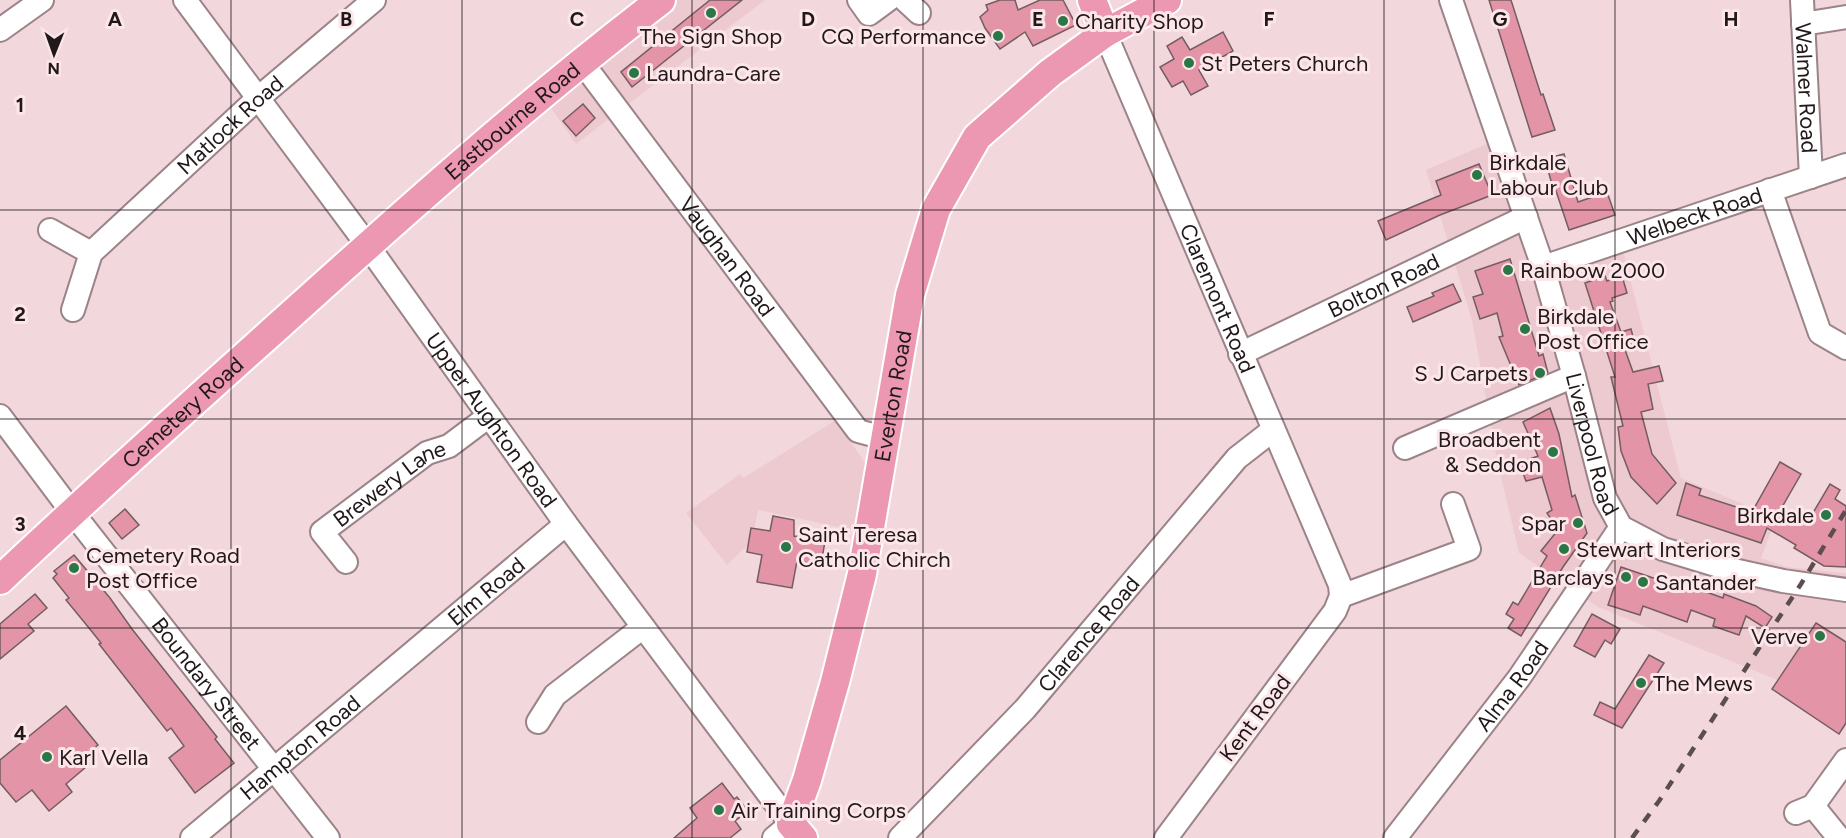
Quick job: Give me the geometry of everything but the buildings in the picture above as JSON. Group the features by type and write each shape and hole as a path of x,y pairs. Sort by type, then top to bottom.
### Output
{"main road":[{"name":"Eastbourne Road","path":"368,246 581,61 661,0"},
{"name":"Claremont Road","path":"1092,0 1105,33"},
{"name":"Everton Road","path":"789,833 835,682 862,574 910,295 936,209 977,137 1050,73 1105,33 1167,0"},
{"name":"Cemetery Road","path":"0,580 72,512 368,246"}],"street":[{"path":"0,30 42,0"},
{"name":"Upper Aughton Road","path":"185,0 368,246 789,833"},
{"name":"Matlock Road","path":"91,254 257,99 374,0"},
{"path":"859,0 869,14 888,0"},
{"name":"Liverpool Road","path":"1451,0 1543,267 1605,498 1621,527 1663,549 1729,569 1783,581 1846,590"},
{"name":"Walmer Road","path":"1802,0 1811,177"},
{"path":"1803,24 1846,17"},
{"name":"Claremont Road","path":"1105,33 1340,585 1341,596"},
{"name":"Vaughan Road","path":"581,61 858,431 884,438"},
{"name":"Welbeck Road","path":"1543,267 1846,165"},
{"path":"1770,190 1820,333 1846,348"},
{"name":"Bolton Road","path":"1240,354 1526,217"},
{"path":"50,230 91,254 73,310"},
{"path":"1405,448 1574,376"},
{"name":"Boundary Street","path":"0,416 72,512 328,838"},
{"name":"Brewery Lane","path":"346,562 322,532 427,453 449,446 489,416"},
{"name":"Clarence Road","path":"900,838 1025,709 1237,458 1273,430"},
{"path":"1341,596 1469,549 1453,504"},
{"name":"Elm Road","path":"407,658 566,524"},
{"name":"Alma Road","path":"1395,838 1519,678 1621,527"},
{"name":"Kent Road","path":"1166,838 1335,611 1341,596"},
{"path":"538,722 555,695 643,627"},
{"name":"Hampton Road","path":"192,838 407,658"},
{"path":"1839,838 1804,809 1846,760"}],"shaded area":[{"path":"672,0 765,0 576,144 551,108 579,72"},
{"path":"1493,141 1537,279 1623,251 1681,478 1776,518 1761,558 1787,567 1846,573 1846,708 1598,607 1519,553 1497,460 1472,320 1426,170"},
{"path":"836,420 867,466 857,531 758,510 752,541 727,565 686,513 740,474 743,478"}],"railway":[{"path":"1632,838 1659,801 1801,584 1846,510"}],"place":[{"name":"The Sign Shop","path":"711,13"},
{"name":"Charity Shop","path":"1063,21"},
{"name":"CQ Performance","path":"998,36"},
{"name":"St Peters Church","path":"1189,63"},
{"name":"Laundra-Care","path":"634,73"},
{"name":"Birkdale Labour Club","path":"1477,175"},
{"name":"Rainbow 2000","path":"1508,270"},
{"name":"Birkdale Post Office","path":"1525,329"},
{"name":"S J Carpets","path":"1540,373"},
{"name":"Broadbent & Seddon","path":"1553,452"},
{"name":"Birkdale","path":"1826,515"},
{"name":"Spar","path":"1578,523"},
{"name":"Saint Teresa Catholic Chirch","path":"786,547"},
{"name":"Stewart Interiors","path":"1564,549"},
{"name":"Cemetery Road Post Office","path":"74,568"},
{"name":"Barclays","path":"1626,577"},
{"name":"Santander","path":"1643,582"},
{"name":"Verve","path":"1820,636"},
{"name":"The Mews","path":"1641,683"},
{"name":"Karl Vella","path":"47,757"},
{"name":"Air Training Corps","path":"719,810"}]}
